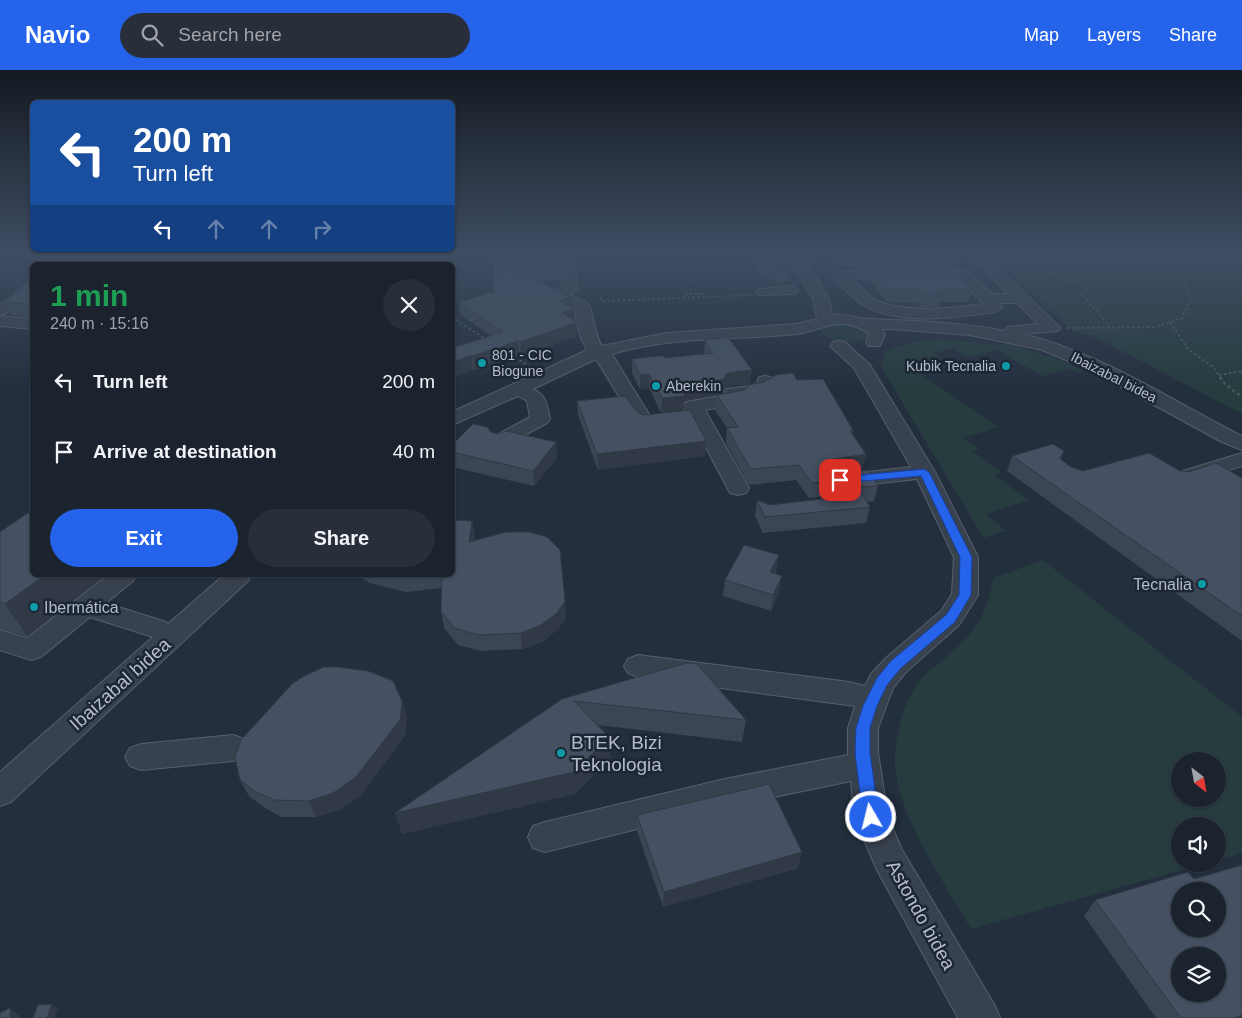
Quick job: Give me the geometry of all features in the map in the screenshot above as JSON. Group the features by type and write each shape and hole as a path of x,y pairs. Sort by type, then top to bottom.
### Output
{"street":[{"path":"0,311 19,299"},
{"path":"568,299 582,307 585,328 591,346 596,353 606,358 644,422 699,417"},
{"path":"821,299 874,329 877,334 861,365"},
{"path":"455,418 596,353 615,347 652,339 680,337 823,335 821,299"},
{"path":"867,299 871,303 889,309 923,312 973,310 994,307 988,299"},
{"path":"1021,299 1043,334"},
{"name":"Ibaizabal bidea","path":"971,331 896,336 851,347 823,335 841,319 862,323 971,331 1010,337 1043,334 1069,354 1242,444"},
{"path":"0,321 30,324"},
{"name":"Astondo bidea","path":"823,335 861,365 924,472 966,557 965,595 950,618 896,664 881,682 873,698 863,728 864,765 871,817 889,859 980,1018"},
{"path":"738,488 693,406 736,399 733,393 754,390 767,385 764,381"},
{"path":"500,441 540,419 536,398 518,388"},
{"path":"1172,475 1180,480 1242,459"},
{"path":"802,508 845,503 835,489 833,482 924,472"},
{"path":"0,640 31,650 122,577"},
{"name":"Ibaizabal bidea","path":"0,792 226,577"},
{"path":"86,606 156,629"},
{"path":"638,666 849,693 873,698"},
{"path":"141,757 233,748"},
{"path":"545,837 725,793 864,765"}],"path":[{"path":"601,299 602,301 651,299"},
{"path":"1086,299 1110,328"},
{"path":"1043,334 1110,328 1155,327 1182,318 1190,299"},
{"path":"933,310 938,315"},
{"path":"455,319 489,341"},
{"path":"1170,322 1188,349 1213,367 1225,384 1242,397"},
{"path":"504,350 535,370"},
{"path":"1219,376 1242,371"}],"green space":[{"path":"1039,299 1242,299 1242,414 1097,338 1073,331"},
{"path":"826,324 855,324 869,333 868,337 851,343 837,341 825,336 821,332 821,329"},
{"path":"942,339 1015,346 1054,358 1085,371 1078,373 1070,369 1042,376 997,350 968,357 953,348 932,353 941,359 910,367 999,427 963,438 978,449 972,451 1001,472 995,475 1029,500 986,514 1006,531 984,538 881,367 886,352 899,346 913,342"},
{"path":"1043,560 1242,717 1242,853 1226,858 1226,817 1171,817 1171,872 1174,872 971,929 926,853 907,813 896,773 895,753 901,720 911,694 923,676 954,650 977,624 983,614 991,591 993,578"}],"building":[{"path":"7,299 30,299 30,305 5,302"},
{"path":"469,299 564,299 560,301 574,309 562,313 577,322 455,362 455,347 503,332 459,302"},
{"path":"728,337 752,370 727,373 724,379 687,385 682,391 685,396 662,398 649,374 640,375 632,359 713,353 705,340"},
{"path":"793,373 797,380 823,379 853,430 850,431 866,454 828,460 823,467 830,481 812,483 799,465 751,469 727,428 738,427 717,395 745,390 748,385 764,382 776,375"},
{"path":"625,396 638,413 644,415 690,410 706,441 597,454 577,401"},
{"path":"473,424 487,427 491,432 498,434 506,431 556,442 533,471 455,453 455,442"},
{"name":"Tecnalia","path":"1053,444 1064,451 1060,458 1063,461 1071,467 1083,471 1149,453 1180,471 1189,472 1216,463 1242,478 1242,616 1012,456"},
{"path":"868,470 878,486 861,487 852,472"},
{"path":"860,491 870,507 765,517 757,500 770,505 849,496"},
{"path":"30,511 30,577 42,577 5,604 0,602 0,532"},
{"path":"455,520 472,521 469,542 506,532 529,532 547,537 560,550 565,601 557,613 541,625 521,633 478,635 455,628 441,612 442,577 455,577"},
{"path":"744,545 779,555 770,572 782,576 773,595 725,580"},
{"path":"686,663 697,664 746,720 574,701 609,737 574,772 395,813 562,699"},
{"path":"324,667 368,671 393,681 402,701 400,720 355,778 333,793 309,801 274,800 256,792 240,780 235,757 241,740 292,684"},
{"path":"769,784 802,852 664,892 637,815"},
{"path":"1242,865 1242,1015 1234,1018 1181,1018 1095,900 1188,872 1194,879 1218,872 1226,872 1226,870"},
{"path":"52,1004 47,1018 33,1018 38,1005"},
{"path":"10,1008 10,1018 0,1018 0,1013"}],"place":[{"name":"801 - CIC Biogune","path":"482,363"},
{"name":"Kubik Tecnalia","path":"1006,366"},
{"name":"Aberekin","path":"656,386"},
{"name":"Tecnalia","path":"1202,584"},
{"name":"Ibermática","path":"34,607"},
{"name":"BTEK, Bizi Teknologia","path":"561,753"}],"route":[{"path":"840,480 924,472 966,557 965,595 950,618 896,664 881,682 870,706 863,728 863,753 871,817"}]}
